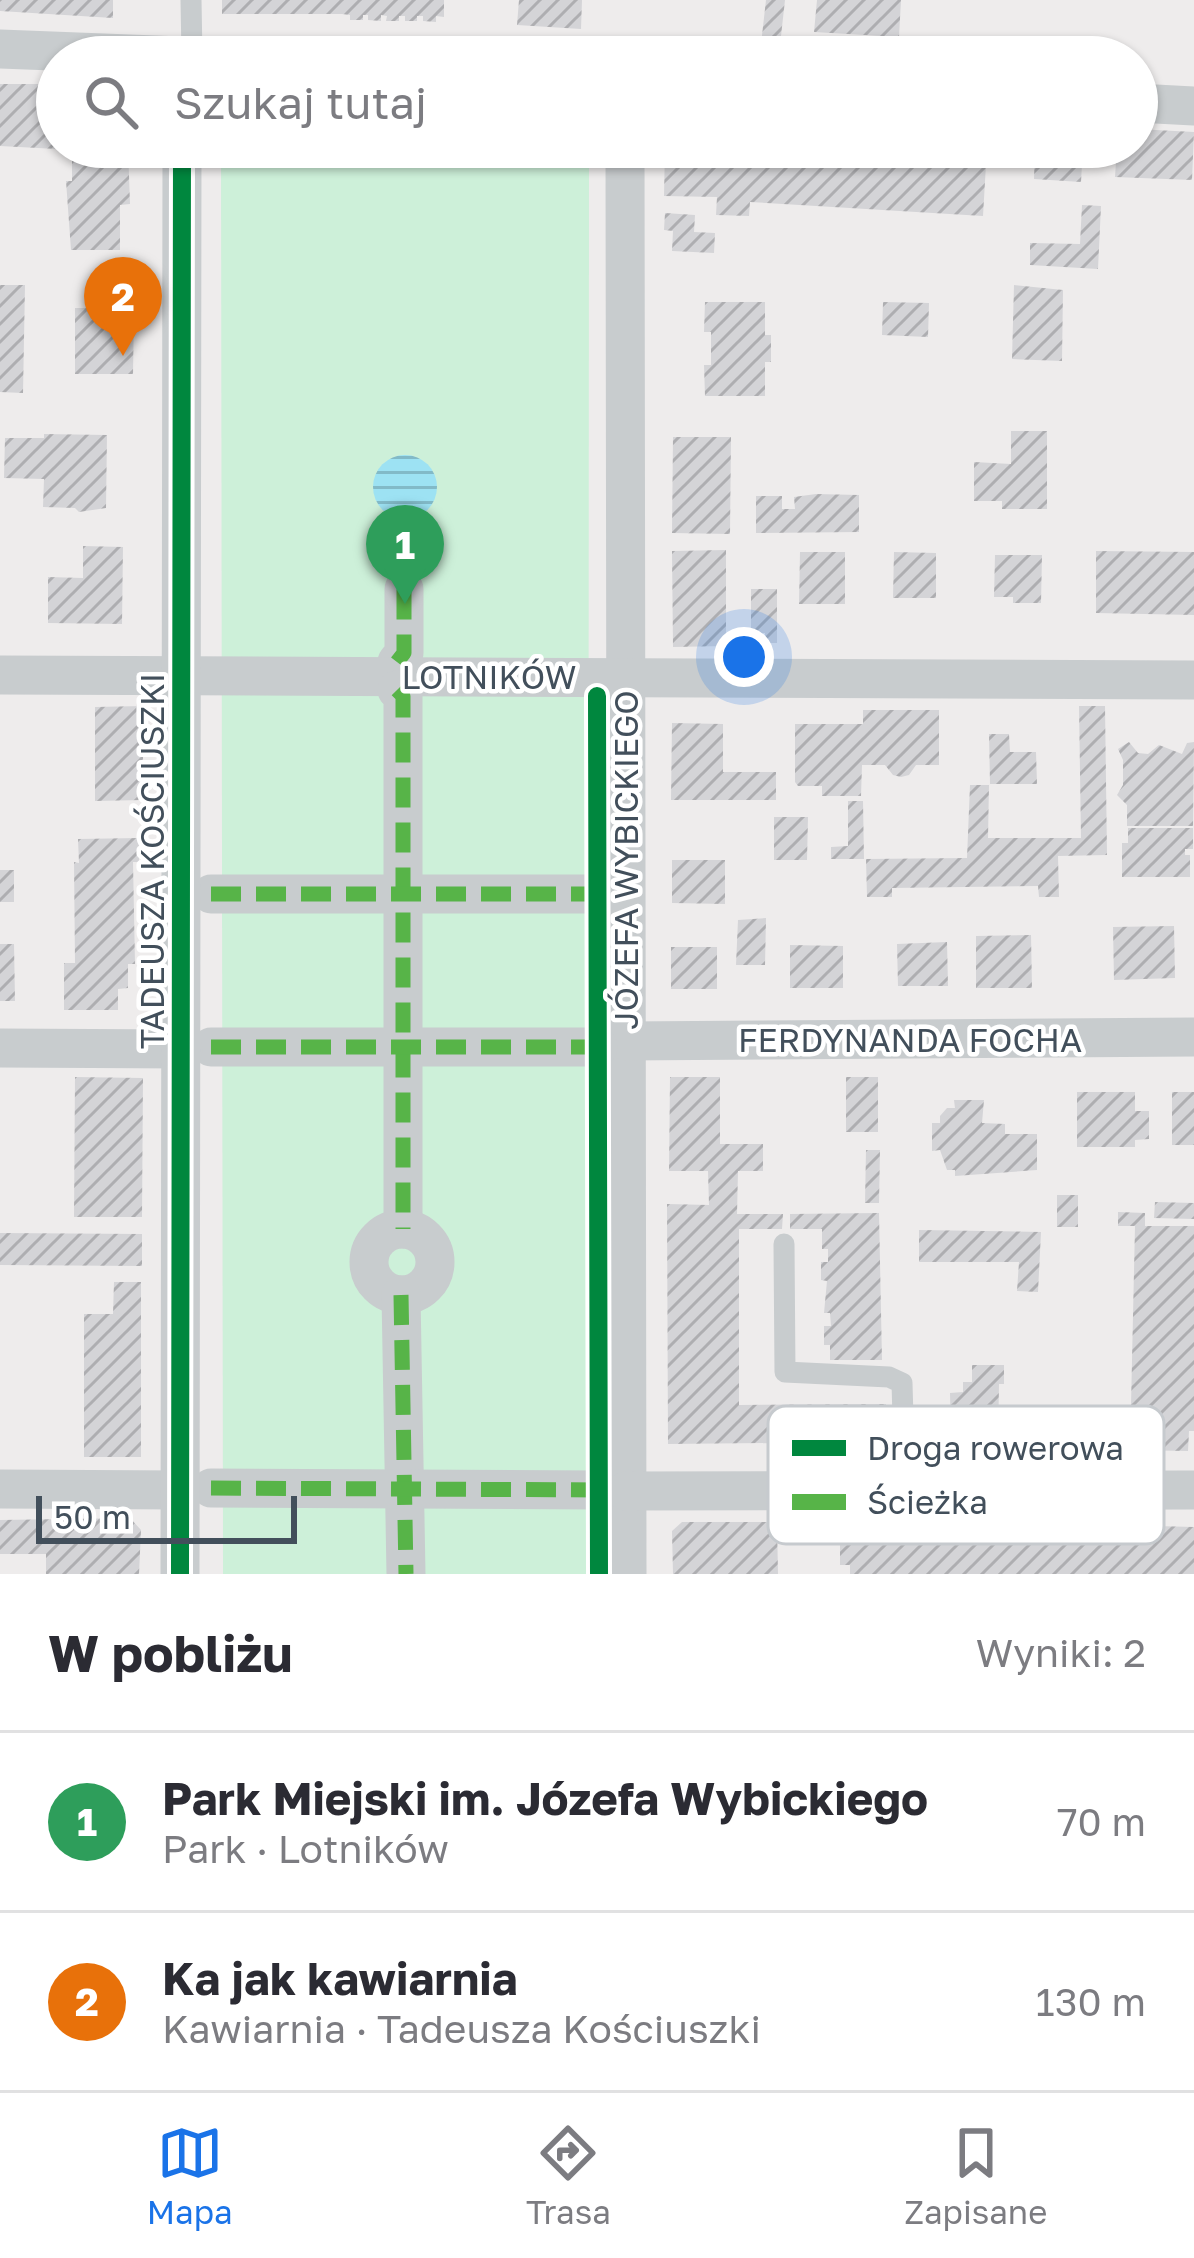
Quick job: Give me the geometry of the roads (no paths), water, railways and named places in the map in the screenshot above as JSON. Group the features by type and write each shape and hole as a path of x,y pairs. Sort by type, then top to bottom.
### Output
{"street":[{"path":"0,49 36,51"},
{"path":"1158,104 1194,106"},
{"name":"TADEUSZA KOŚCIUSZKI","path":"180,1574 195,1489 197,1048 182,676 182,168"},
{"name":"JÓZEFA WYBICKIEGO","path":"625,168 625,677 612,1044 613,1490 627,1574"},
{"path":"404,589 404,653 397,676 404,696 404,1229 430,1243 435,1263 428,1282 401,1295 406,1574"},
{"name":"LOTNIKÓW","path":"0,675 1194,680"},
{"path":"211,894 598,894"},
{"name":"FERDYNANDA FOCHA","path":"0,1048 1194,1037"},
{"path":"0,1489 768,1490"}],"lane":[{"path":"187,36 190,0"},
{"path":"784,1244 785,1372 890,1377 902,1383 903,1406"}],"water":[{"path":"405,455 427,465 437,487 427,509 405,519 383,509 373,487 383,465"}],"place":[{"name":"Ka jak kawiarnia","path":"123,356"},
{"name":"Park Miejski im. Józefa Wybickiego","path":"405,604"}]}
